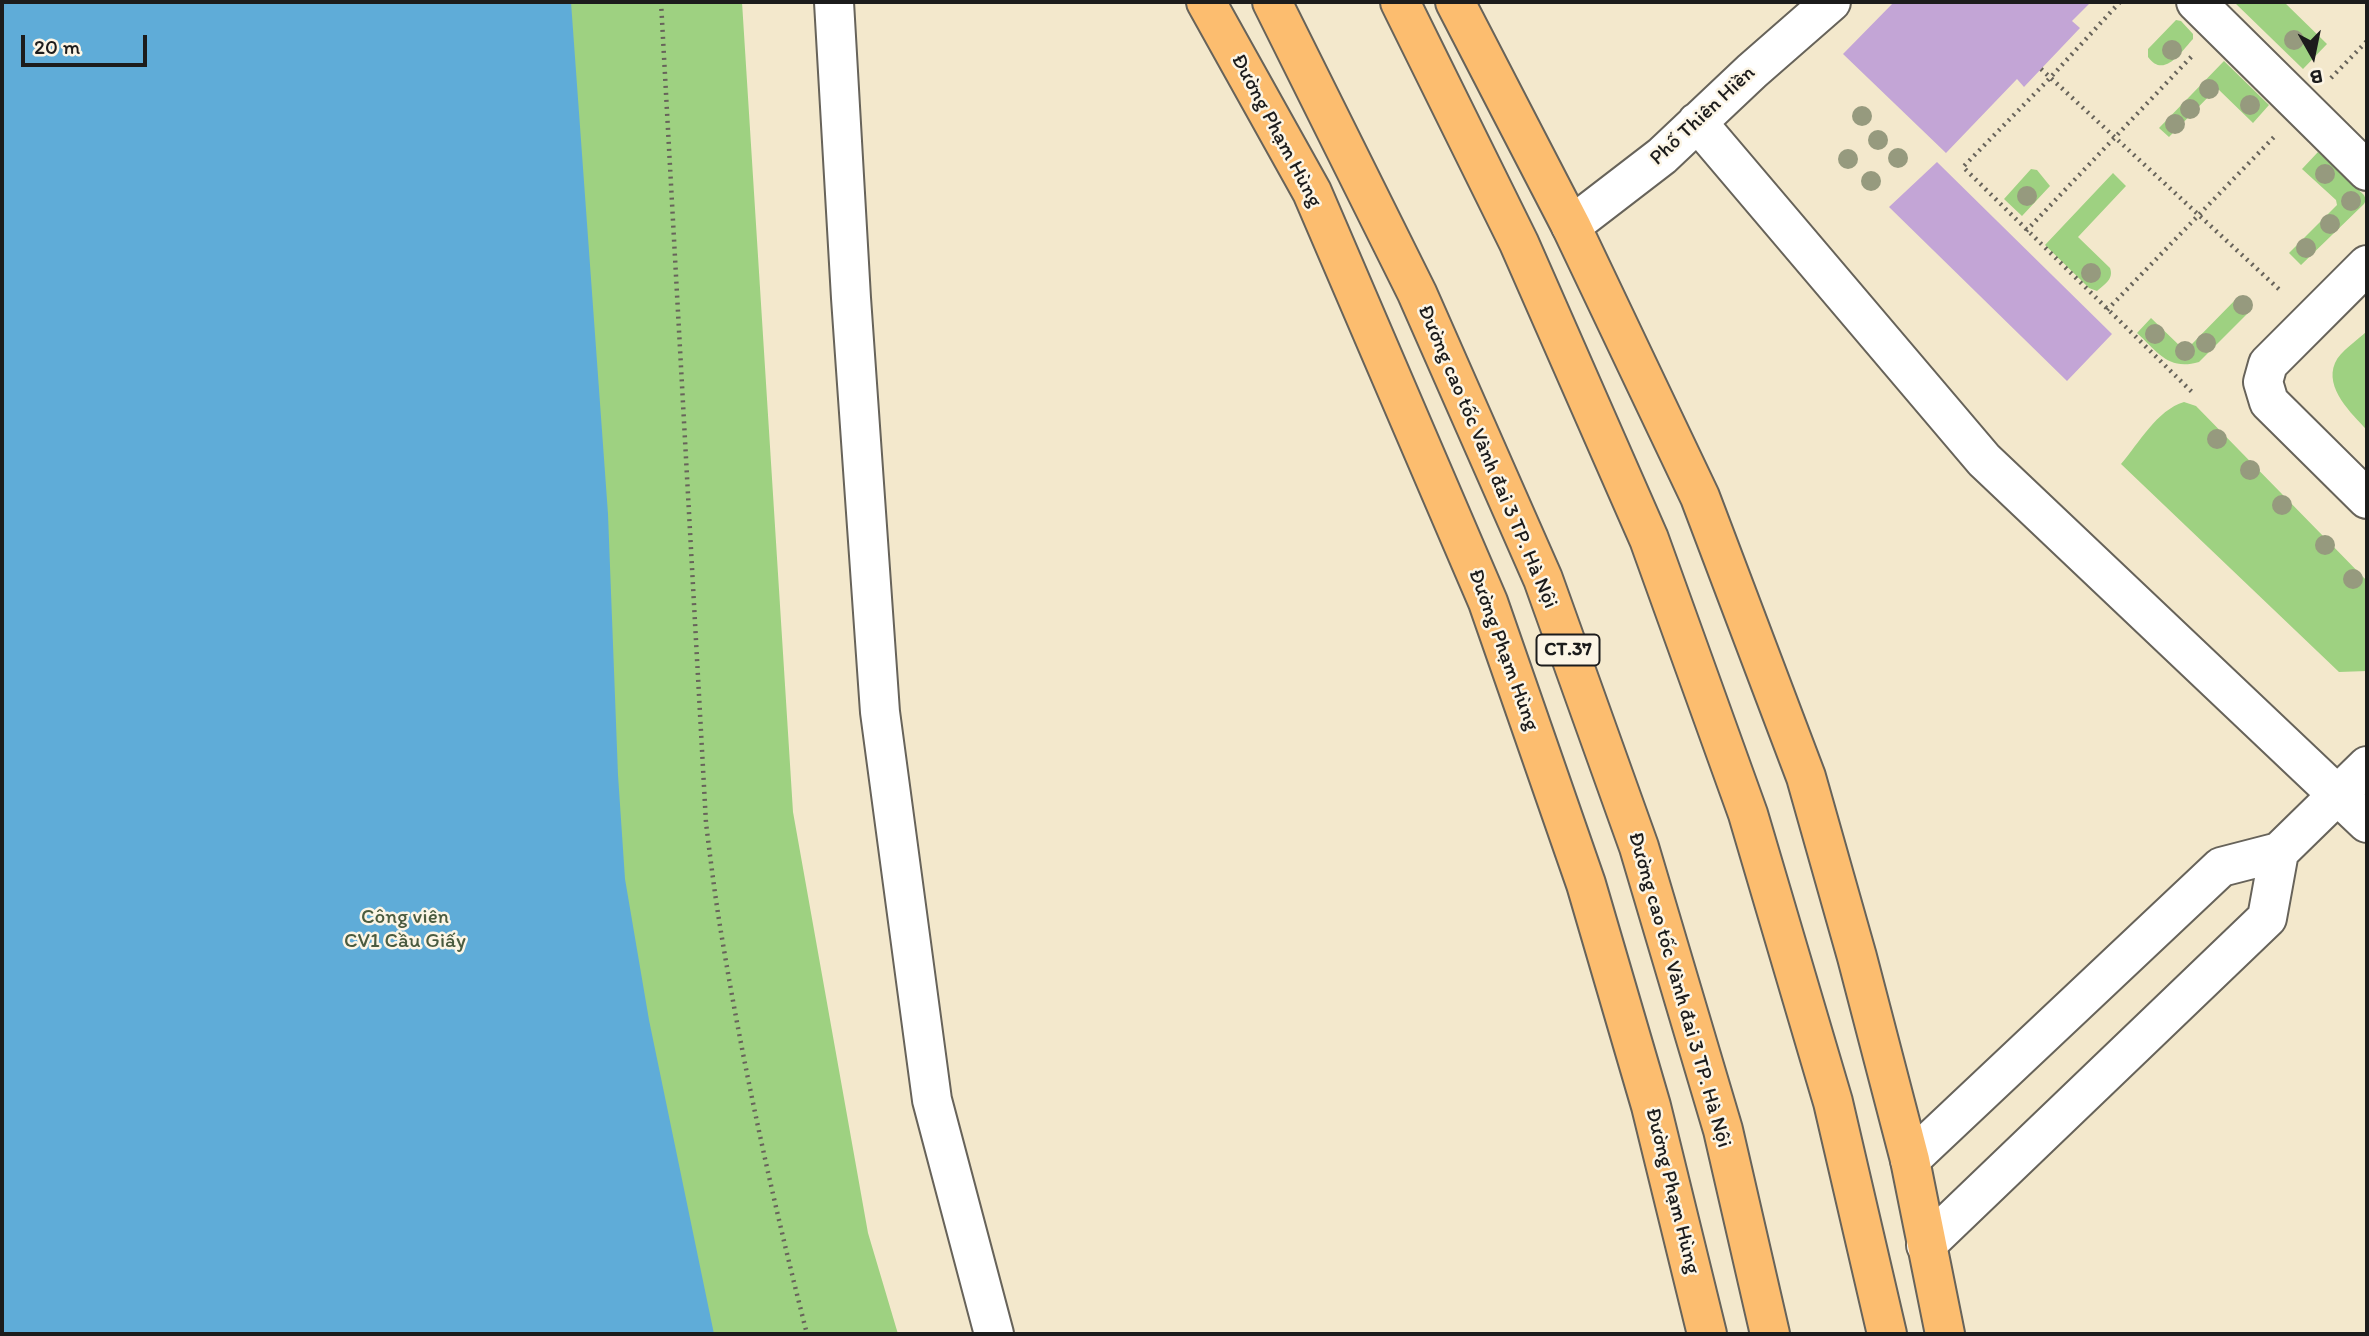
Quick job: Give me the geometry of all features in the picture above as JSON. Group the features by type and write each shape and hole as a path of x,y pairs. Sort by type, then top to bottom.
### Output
{"main road":[{"name":"Đường Phạm Hùng","path":"1206,2 1312,192 1488,602 1586,884 1651,1106 1707,1334"},
{"name":"Đường cao tốc Vành đai 3 TP. Hà Nội","path":"1272,2 1417,293 1543,579 1643,860 1723,1130 1770,1334"},
{"path":"1400,2 1520,243 1658,565 1748,814 1833,1102 1886,1334"},
{"path":"1455,2 1571,226 1700,497 1807,777 1910,1160 1945,1334"}],"street":[{"path":"834,2 880,712 932,1100 994,1334"},
{"name":"Phố Thiên Hiền","path":"1571,226 1662,156 1831,2"},
{"path":"2196,2 2367,171"},
{"path":"1698,122 1984,460 2367,823"},
{"path":"2367,265 2268,364 2263,382 2269,402 2367,499"},
{"path":"1910,1160 2221,867 2279,852 2367,765"},
{"path":"1926,1244 2267,918 2279,852"}],"path":[{"path":"661,2 706,823 722,943 749,1083 778,1220 807,1334"},
{"path":"2120,2 1963,167 2193,393"},
{"path":"2325,84 2367,41"},
{"path":"2026,231 2195,53"},
{"path":"2041,69 2283,293"},
{"path":"2107,310 2279,132"}],"green space":[{"name":"Công viên CV1 Cầu Giấy","path":"2,2 742,2 793,812 868,1233 898,1334 2,1334"},
{"path":"2234,2 2284,2 2327,44 2303,69"},
{"path":"2176,20 2181,21 2193,34 2193,39 2172,61 2160,65 2154,63 2148,57 2148,49"},
{"path":"2224,61 2269,105 2253,123 2217,88 2169,137 2159,128"},
{"path":"2318,152 2364,195 2366,200 2301,265 2289,253 2337,205 2336,200 2302,169"},
{"path":"2031,169 2037,170 2050,186 2022,216 2004,199"},
{"path":"2113,173 2126,186 2078,237 2110,268 2110,278 2097,291 2089,288 2045,245"},
{"path":"2239,296 2252,309 2199,362 2171,362 2137,333 2151,318 2181,347 2190,346"},
{"path":"2367,331 2367,430 2341,400 2333,382 2333,372 2341,354"},
{"path":"2184,402 2196,406 2367,581 2367,671 2339,672 2121,464 2165,412"}],"water":[{"name":"Công viên CV1 Cầu Giấy","path":"2,2 571,2 608,514 618,775 625,879 649,1020 714,1334 2,1334"}],"building":[{"path":"1894,2 2091,2 2072,21 2080,28 2024,87 2017,79 1946,153 1843,54"},
{"path":"1937,162 2112,334 2067,381 1889,207"}]}
